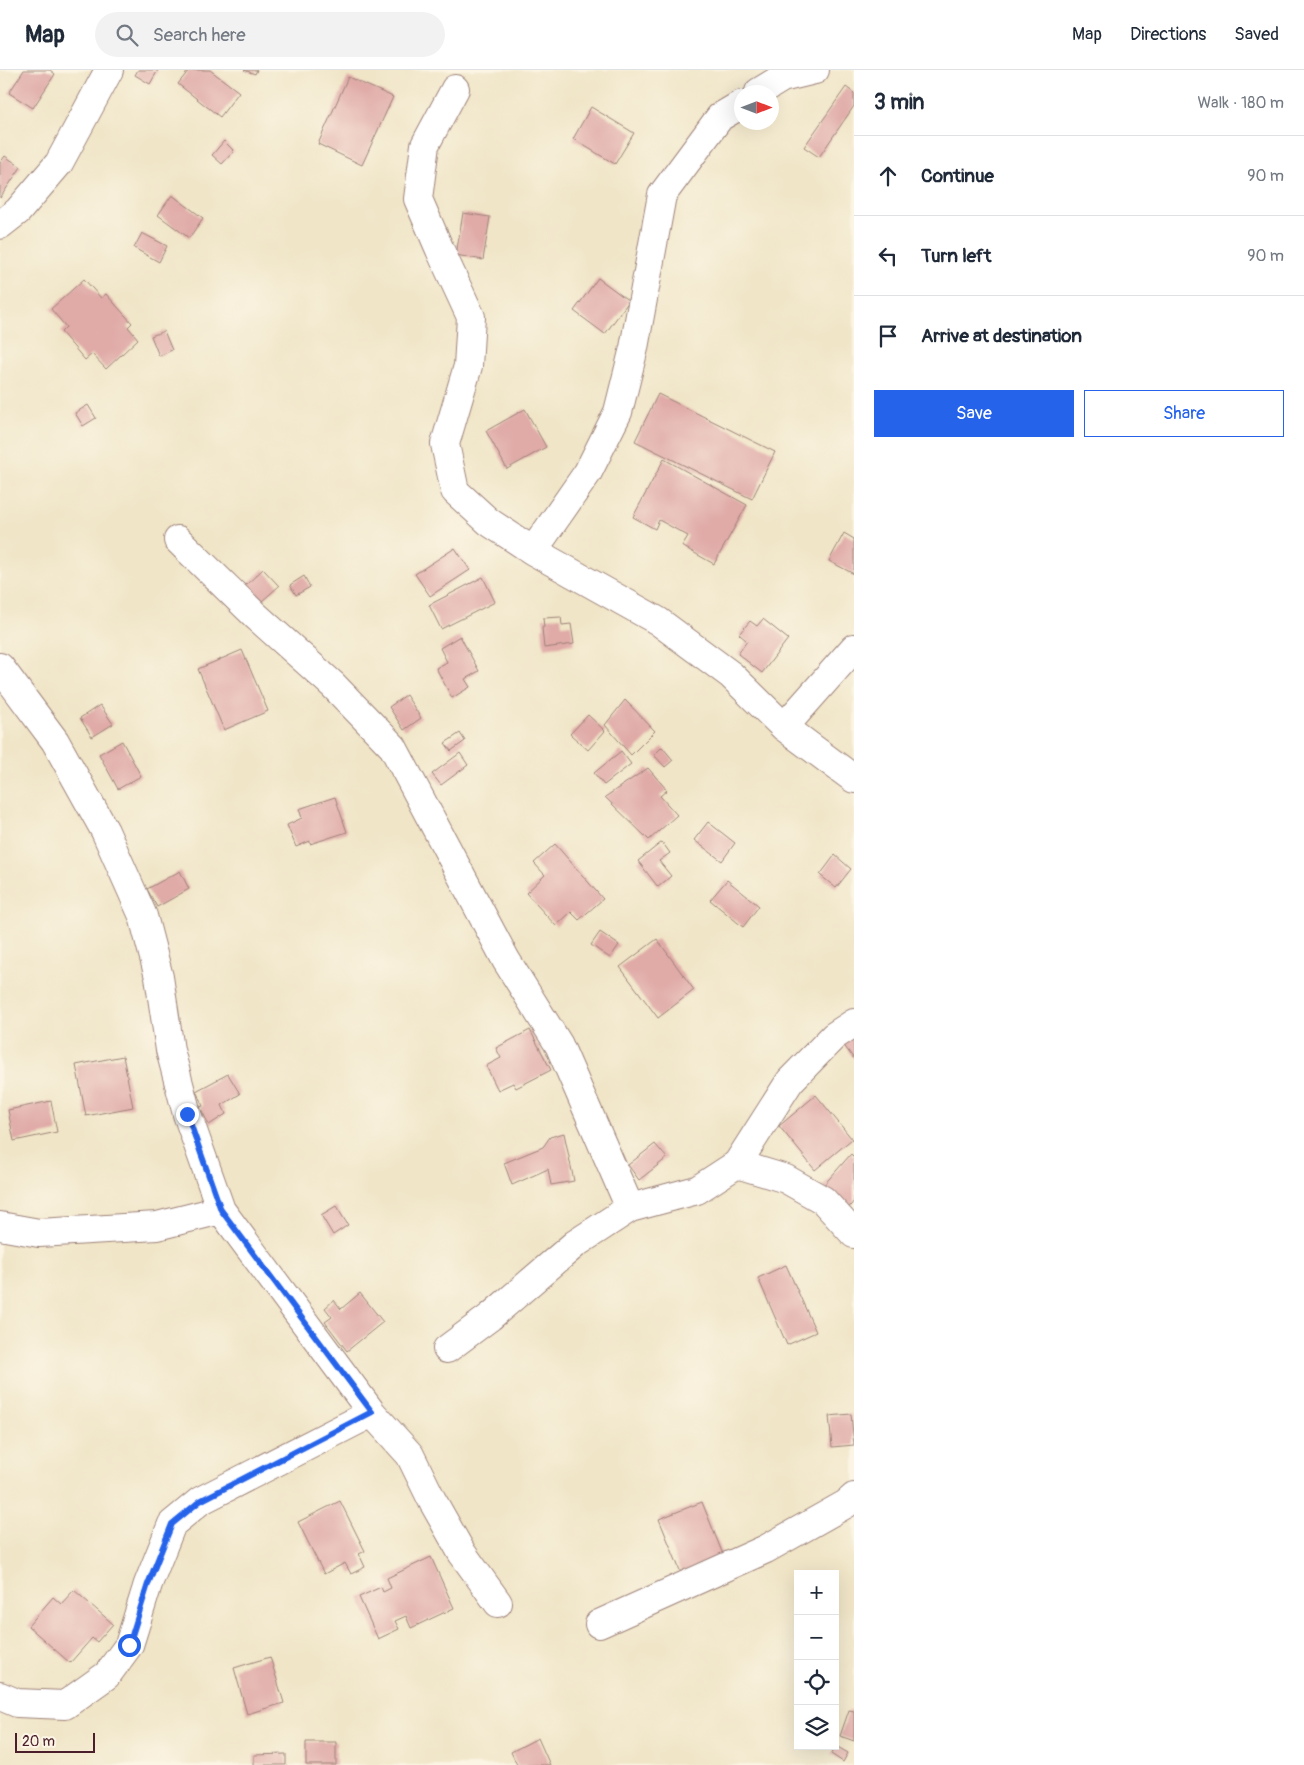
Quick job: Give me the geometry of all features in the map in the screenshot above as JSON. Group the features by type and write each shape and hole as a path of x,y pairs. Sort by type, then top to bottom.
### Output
{"street":[{"path":"0,225 18,211 59,163 109,70"},
{"path":"771,85 782,78 815,70"},
{"path":"455,89 426,145 418,199 471,317 468,366 445,444 455,491 489,522 533,551 658,621 731,675 784,727 854,779"},
{"path":"533,551 588,472 618,412 634,348 662,195 720,117 734,109"},
{"path":"178,540 256,616 333,685 393,747 506,960 560,1045 630,1208"},
{"path":"784,727 854,648"},
{"path":"0,667 55,741 105,832 143,916 159,977 172,1059 187,1114 221,1210 372,1412 410,1455 432,1500 462,1553 498,1603"},
{"path":"447,1349 490,1318 575,1244 630,1208 697,1190 737,1164 790,1081 834,1036 854,1023"},
{"path":"737,1164 786,1179 823,1200 854,1234"},
{"path":"0,1226 39,1233 158,1226 221,1210"},
{"path":"0,1696 17,1704 65,1705 108,1675 129,1645 148,1584 172,1524 200,1501 372,1412"},
{"path":"599,1624 766,1549 846,1504 854,1497"}],"building":[{"path":"24,70 50,70 55,74 33,108 9,93"},
{"path":"138,70 158,70 150,84 135,75"},
{"path":"189,70 210,70 239,92 220,117 178,84"},
{"path":"244,70 257,70 255,74"},
{"path":"348,77 393,97 362,165 318,144"},
{"path":"846,87 854,93 854,106 819,157 804,147"},
{"path":"591,107 634,133 615,164 573,139"},
{"path":"224,141 234,151 222,164 212,155"},
{"path":"5,156 21,167 0,198 0,163"},
{"path":"172,195 203,218 189,238 158,215"},
{"path":"463,213 490,217 483,260 456,255"},
{"path":"142,233 167,246 159,262 134,248"},
{"path":"598,278 629,301 605,334 574,311"},
{"path":"84,279 101,298 106,294 132,323 128,327 138,339 106,369 92,354 85,360 61,332 66,327 51,309"},
{"path":"164,331 172,350 159,356 151,336"},
{"path":"658,394 775,452 752,499 635,441"},
{"path":"88,405 96,418 83,426 75,413"},
{"path":"525,409 546,447 507,469 486,431"},
{"path":"664,459 747,505 714,564 682,546 688,536 659,520 655,529 633,517"},
{"path":"844,533 854,539 854,574 829,561"},
{"path":"455,548 470,570 430,596 415,574"},
{"path":"263,569 279,586 261,602 245,586"},
{"path":"304,576 310,587 296,595 290,585"},
{"path":"483,577 495,602 441,629 429,605"},
{"path":"561,617 562,625 571,624 574,644 544,648 543,618"},
{"path":"763,619 788,639 762,673 738,654 747,641 739,634 750,621 757,626"},
{"path":"460,636 479,671 465,679 470,687 452,698 436,668 447,662 440,648"},
{"path":"242,650 268,711 224,730 198,669"},
{"path":"406,695 421,718 404,730 389,707"},
{"path":"625,700 655,731 631,755 605,725"},
{"path":"100,705 113,724 92,737 80,718"},
{"path":"588,715 605,731 588,750 570,734"},
{"path":"460,733 465,741 451,751 445,743"},
{"path":"122,741 141,776 118,789 99,754"},
{"path":"662,747 673,760 665,767 654,755"},
{"path":"621,751 631,764 604,785 594,773"},
{"path":"460,753 468,765 441,785 432,774"},
{"path":"648,768 667,790 660,796 677,815 649,840 605,797"},
{"path":"335,797 347,832 310,844 310,841 296,847 287,825 302,818 299,809"},
{"path":"708,822 735,843 722,861 694,840"},
{"path":"662,842 670,853 659,861 671,876 658,887 638,861"},
{"path":"555,844 603,899 579,920 571,912 556,926 526,893 545,875 534,863"},
{"path":"835,855 851,869 836,888 820,875"},
{"path":"180,871 189,889 157,907 147,889"},
{"path":"727,880 759,906 743,927 710,900"},
{"path":"600,932 619,945 610,958 591,945"},
{"path":"657,939 694,990 658,1018 620,967"},
{"path":"530,1030 551,1070 516,1088 513,1083 498,1090 486,1066 501,1058 496,1048"},
{"path":"854,1036 854,1059 843,1044"},
{"path":"123,1056 133,1107 86,1116 76,1065"},
{"path":"228,1074 240,1094 222,1105 226,1114 209,1125 200,1107 203,1106 196,1091"},
{"path":"816,1095 852,1139 815,1170 779,1126"},
{"path":"51,1101 57,1132 14,1141 8,1110"},
{"path":"564,1133 574,1181 551,1185 548,1169 512,1185 504,1163 543,1147 550,1137"},
{"path":"655,1144 667,1158 639,1180 628,1165"},
{"path":"851,1154 854,1157 854,1201 847,1210 822,1187"},
{"path":"336,1206 348,1225 333,1235 321,1215"},
{"path":"786,1265 816,1332 787,1345 758,1278"},
{"path":"360,1293 383,1322 347,1351 325,1322 332,1317 325,1308 334,1300 341,1309"},
{"path":"851,1414 854,1445 832,1447 829,1416"},
{"path":"340,1501 365,1551 359,1554 365,1567 351,1574 345,1563 324,1574 298,1522"},
{"path":"702,1502 724,1557 681,1573 659,1519"},
{"path":"431,1557 454,1608 411,1628 406,1616 395,1621 399,1629 378,1639 359,1597 381,1587 383,1592 391,1588 387,1578"},
{"path":"74,1590 113,1624 97,1642 92,1638 70,1663 28,1626 53,1597 61,1604"},
{"path":"270,1657 284,1703 247,1714 234,1668"},
{"path":"849,1710 854,1711 854,1741 840,1736"},
{"path":"538,1738 550,1765 517,1765 511,1752"},
{"path":"306,1742 336,1742 336,1765 306,1765"},
{"path":"839,1748 848,1753 843,1762 831,1754 834,1750 839,1750"},
{"path":"286,1754 286,1765 254,1765 254,1755"}],"route":[{"path":"129,1645 148,1584 172,1524 200,1501 372,1412 221,1210 187,1114"}]}
